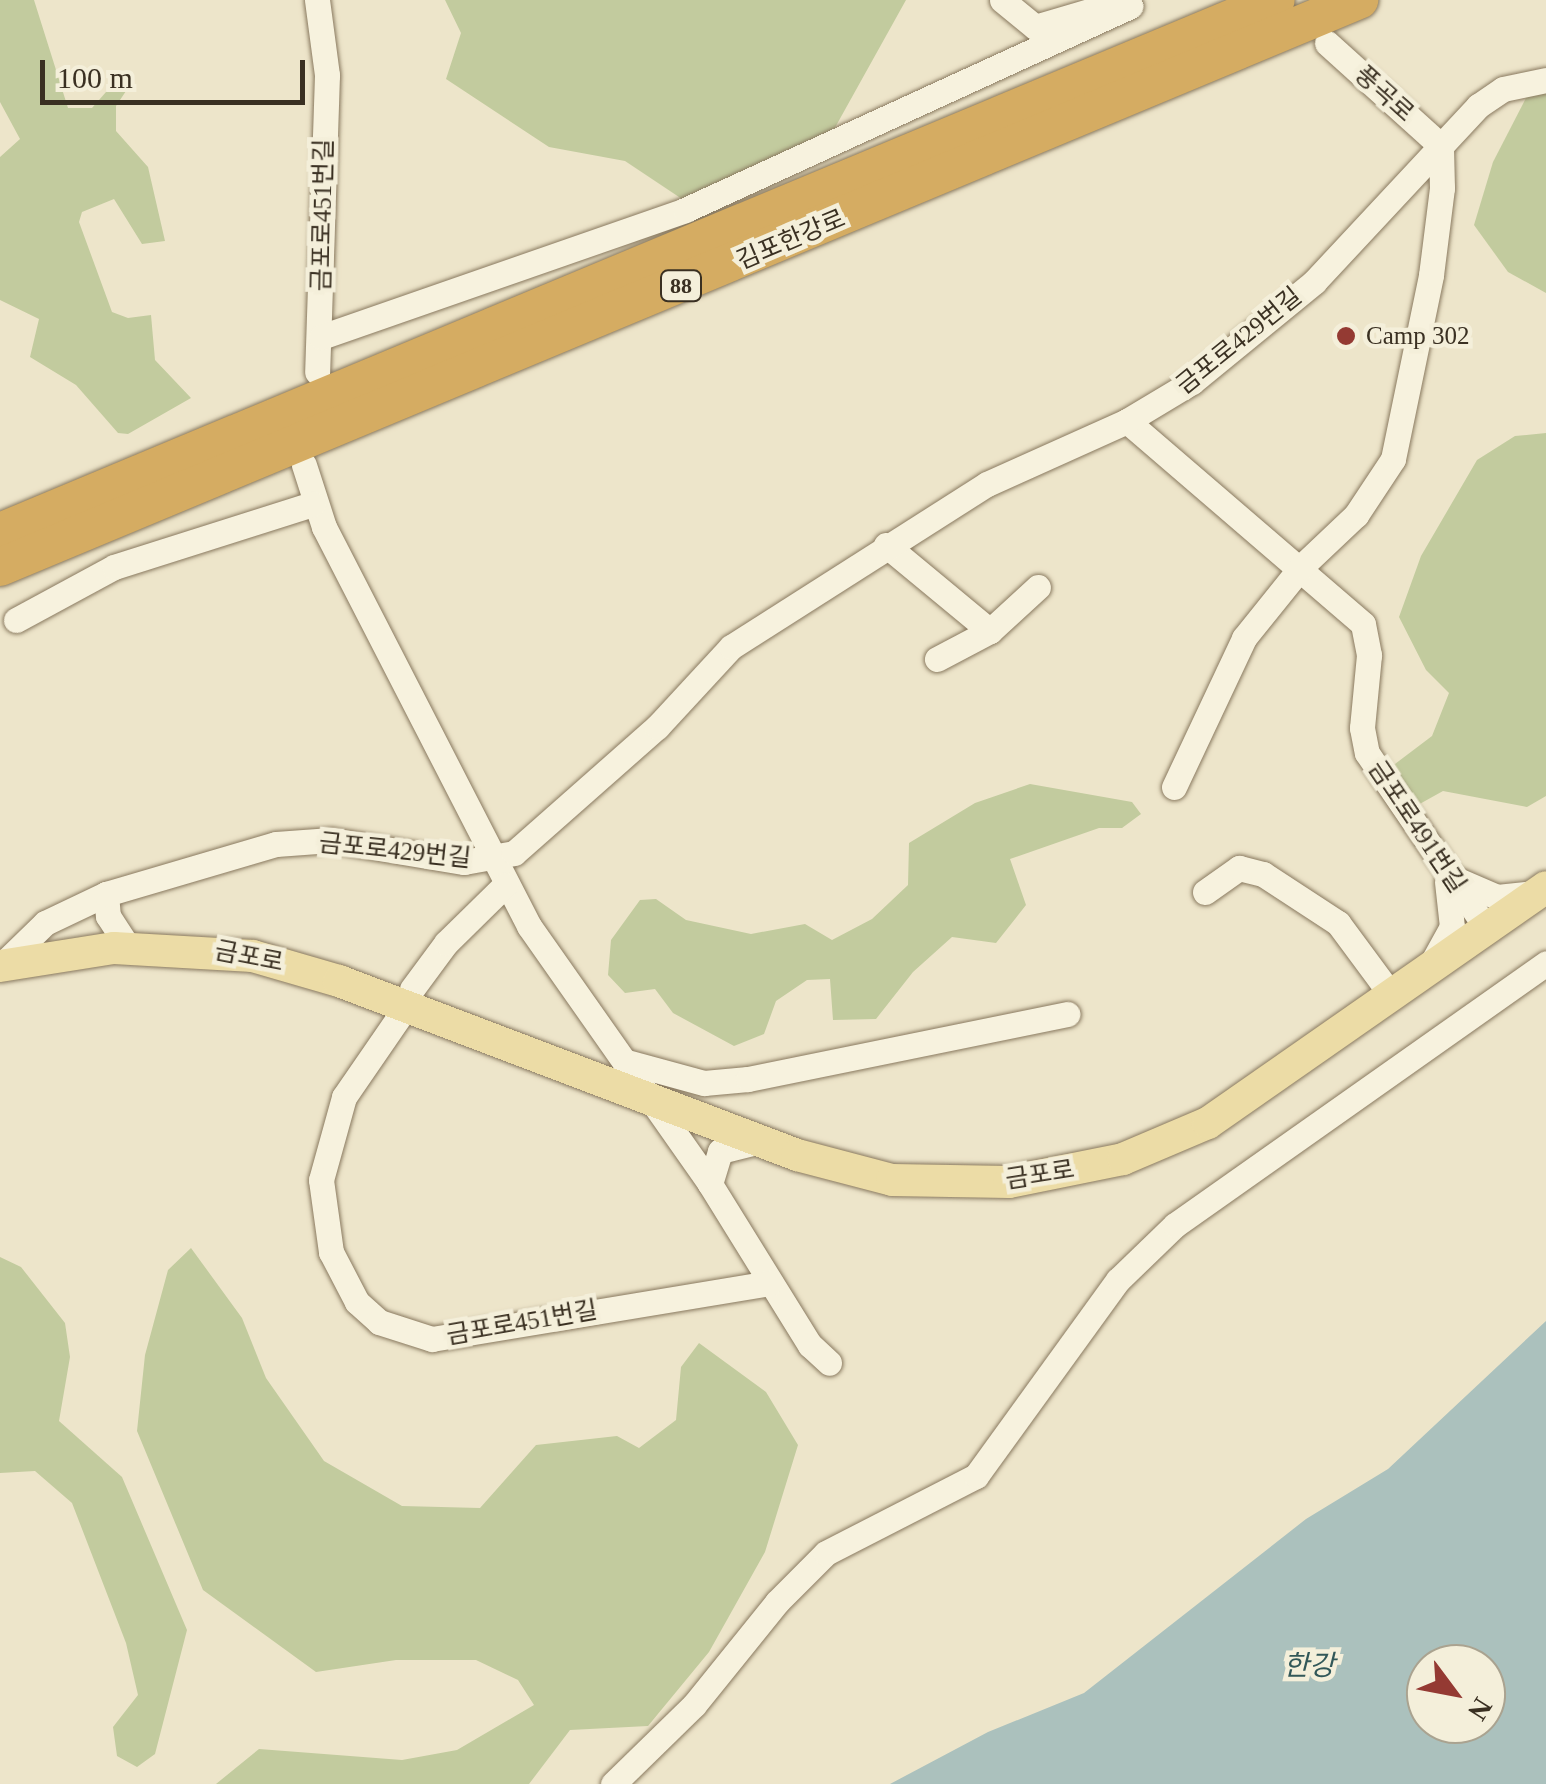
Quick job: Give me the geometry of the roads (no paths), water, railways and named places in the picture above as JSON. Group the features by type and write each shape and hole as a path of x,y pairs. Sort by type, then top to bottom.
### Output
{"highway":[{"name":"김포한강로","path":"0,532 1276,0"},
{"name":"김포한강로","path":"0,566 1359,0"}],"main road":[{"name":"금포로","path":"1,966 128,947 212,948 296,966 756,1142 910,1181 1009,1182 1086,1168 1208,1123 1543,889"}],"street":[{"name":"금포로451번길","path":"317,0 328,75 317,372"},
{"path":"1002,0 1035,27 1110,1 1137,3"},
{"path":"321,338 701,203 1137,3"},
{"name":"풍곡로","path":"1327,43 1441,146"},
{"name":"금포로429번길","path":"1,966 46,922 106,894 303,841 491,860 533,841 695,690 730,647 986,484 1127,421 1192,382 1314,282 1492,94 1546,80"},
{"path":"1174,786 1237,650 1302,567 1371,496 1398,446 1430,275 1442,188 1441,146"},
{"name":"금포로491번길","path":"1127,421 1302,567 1363,624 1369,654 1363,741 1445,872 1487,928"},
{"path":"304,465 313,504 491,860 710,1184 770,1283 829,1363"},
{"path":"16,620 114,567 313,504"},
{"path":"886,545 990,631"},
{"path":"937,659 990,631 1038,587"},
{"path":"1206,892 1240,868 1263,874 1338,923 1392,996"},
{"path":"1445,872 1498,897 1543,889"},
{"path":"1426,972 1452,927 1445,872"},
{"path":"412,989 446,943 506,885"},
{"path":"106,894 108,916 128,947"},
{"path":"613,1784 694,1705 777,1602 826,1553 915,1502 976,1476 1118,1280 1175,1225 1546,964"},
{"path":"627,1062 704,1083 748,1080 1066,1014"},
{"name":"금포로451번길","path":"399,1017 344,1097 320,1180 325,1234 357,1302 397,1332 450,1337 770,1283"},
{"path":"575,1071 602,1060 608,1034"},
{"path":"710,1184 720,1151 756,1142"}],"water":[{"name":"한강","path":"1546,1321 1546,1784 890,1784 988,1732 1084,1693 1306,1519 1388,1469"}],"place":[{"name":"Camp 302","path":"1346,336"}]}
